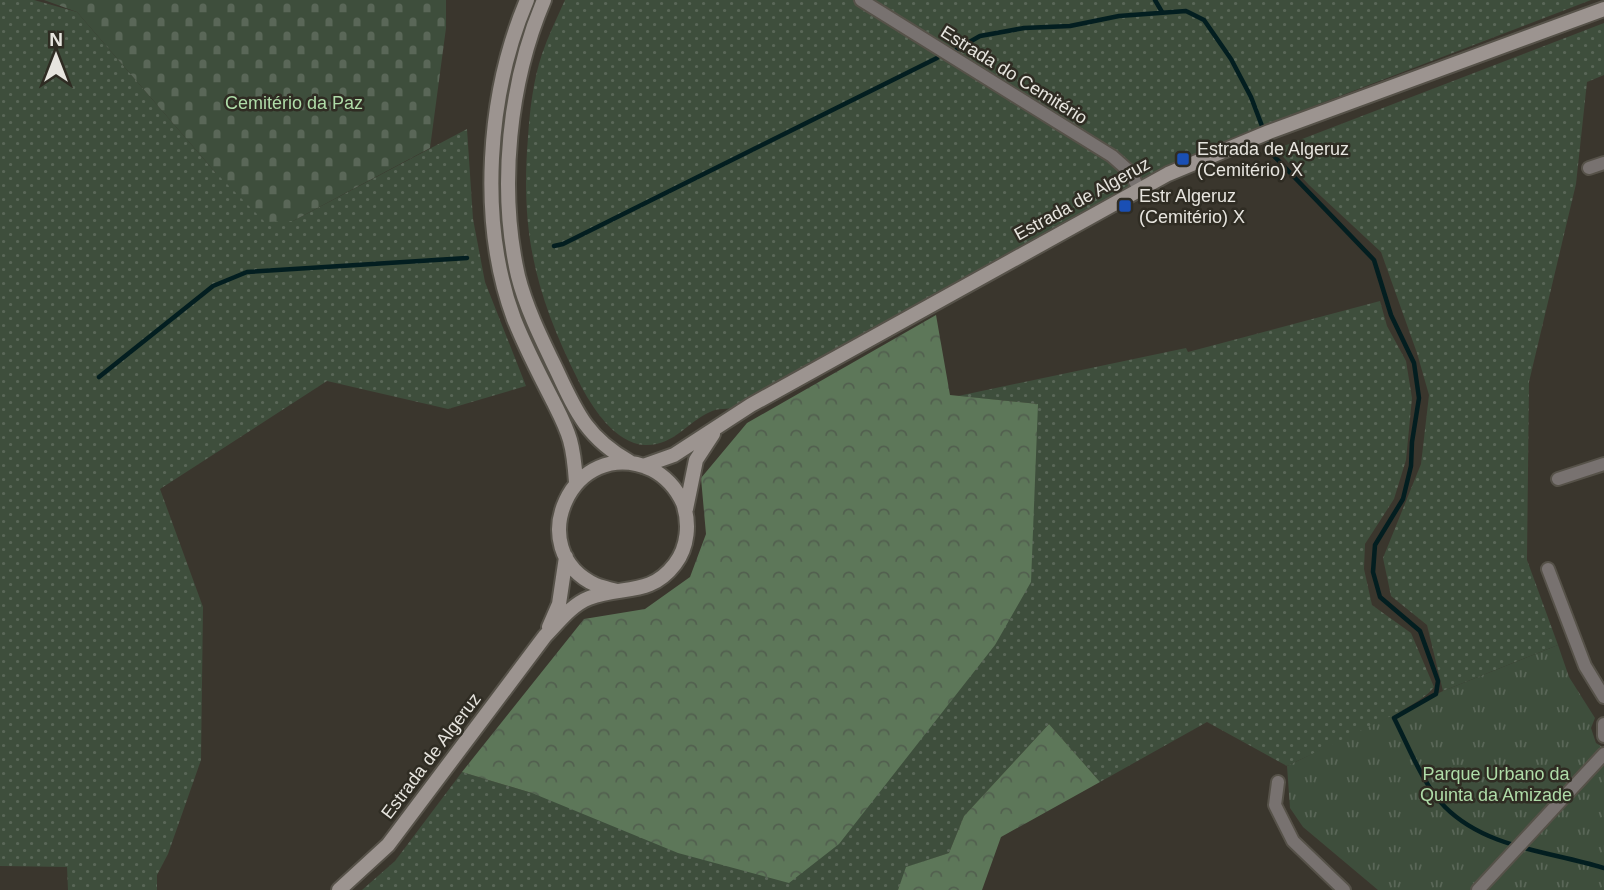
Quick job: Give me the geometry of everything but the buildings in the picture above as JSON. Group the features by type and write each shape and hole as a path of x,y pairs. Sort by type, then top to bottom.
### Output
{"main road":[{"path":"527,0 512,41 496,119 492,167 493,215 502,281 526,347 570,438 576,482"},
{"path":"544,0 521,67 510,137 510,206 518,276 532,317 576,411 596,439 637,464 657,472 670,483 685,510"},
{"name":"Estrada de Algeruz","path":"545,636 559,604 566,557 559,538 559,518 565,499 576,482 592,470 611,464 637,464 674,455 751,405 1168,174 1264,134 1604,9"},
{"name":"Estrada de Algeruz","path":"339,890 388,845 545,636 579,603 589,598 635,590 652,584 672,568 685,545 688,527 685,510 696,460 718,426"},
{"path":"566,557 579,574 597,586 617,591"}],"street":[{"name":"Estrada do Cemitério","path":"861,0 1112,156 1130,172 1139,189"},
{"path":"1589,168 1604,163"},
{"path":"1558,479 1604,464"},
{"path":"1548,569 1585,666 1604,697"},
{"path":"1604,724 1604,736"},
{"path":"1478,890 1604,754"},
{"path":"1278,782 1275,804 1293,841 1344,890"}],"green space":[{"path":"0,0 34,0 77,12 215,172 293,221 467,129 473,219 485,282 526,386 448,409 327,381 160,489 203,607 201,760 168,854 157,875 157,890 68,890 67,867 0,866"},
{"name":"Cemitério da Paz","path":"44,0 446,0 446,28 430,148 293,221 265,222 215,172 77,12"},
{"path":"565,0 1591,0 1267,124 736,408 713,411 664,442 645,445 634,443 614,431 590,402 564,351 534,264 529,234 526,172 531,106 542,54"},
{"path":"1604,23 1604,75 1587,82 1576,184 1529,382 1527,560 1558,645 1443,691 1427,625 1391,596 1383,558 1421,464 1429,395 1417,353 1381,252 1309,185 1276,149"},
{"path":"1380,301 1387,326 1406,361 1412,398 1406,460 1394,499 1365,544 1364,569 1372,605 1411,633 1434,687 1410,706 1287,766 1207,722 1100,782 1049,724 964,816 949,853 907,867 898,890 362,890 395,861 462,772 532,793 1038,404 958,396 1186,348 1188,352"},
{"path":"936,315 950,395 1038,404 1031,582 995,645 839,844 789,883 678,853 532,793 462,772 584,619 645,609 690,577 706,534 701,478 747,423"},
{"name":"Parque Urbano da Quinta da Amizade","path":"1558,645 1569,677 1595,718 1591,728 1596,743 1604,748 1604,890 1378,890 1303,827 1290,808 1287,766 1443,691"},
{"path":"1049,724 1100,782 1001,837 982,890 898,890 906,867 949,853 964,816"}],"waterway":[{"path":"1155,0 1162,12"},
{"path":"957,49 980,36 1024,28 1070,26 1119,16 1186,11 1204,20 1231,59 1251,97 1273,155 1374,260 1391,315 1414,363 1419,398 1411,466 1403,499 1375,545 1373,572 1380,597 1420,631 1438,681 1436,694 1394,718 1429,787 1445,807 1462,821 1480,832 1520,847 1604,868"},
{"path":"554,246 563,244 937,58"},
{"path":"99,377 213,286 247,272 467,258"}],"place":[{"name":"Estrada de Algeruz (Cemitério) X","path":"1183,159"},
{"name":"Estr Algeruz (Cemitério) X","path":"1125,206"}]}
